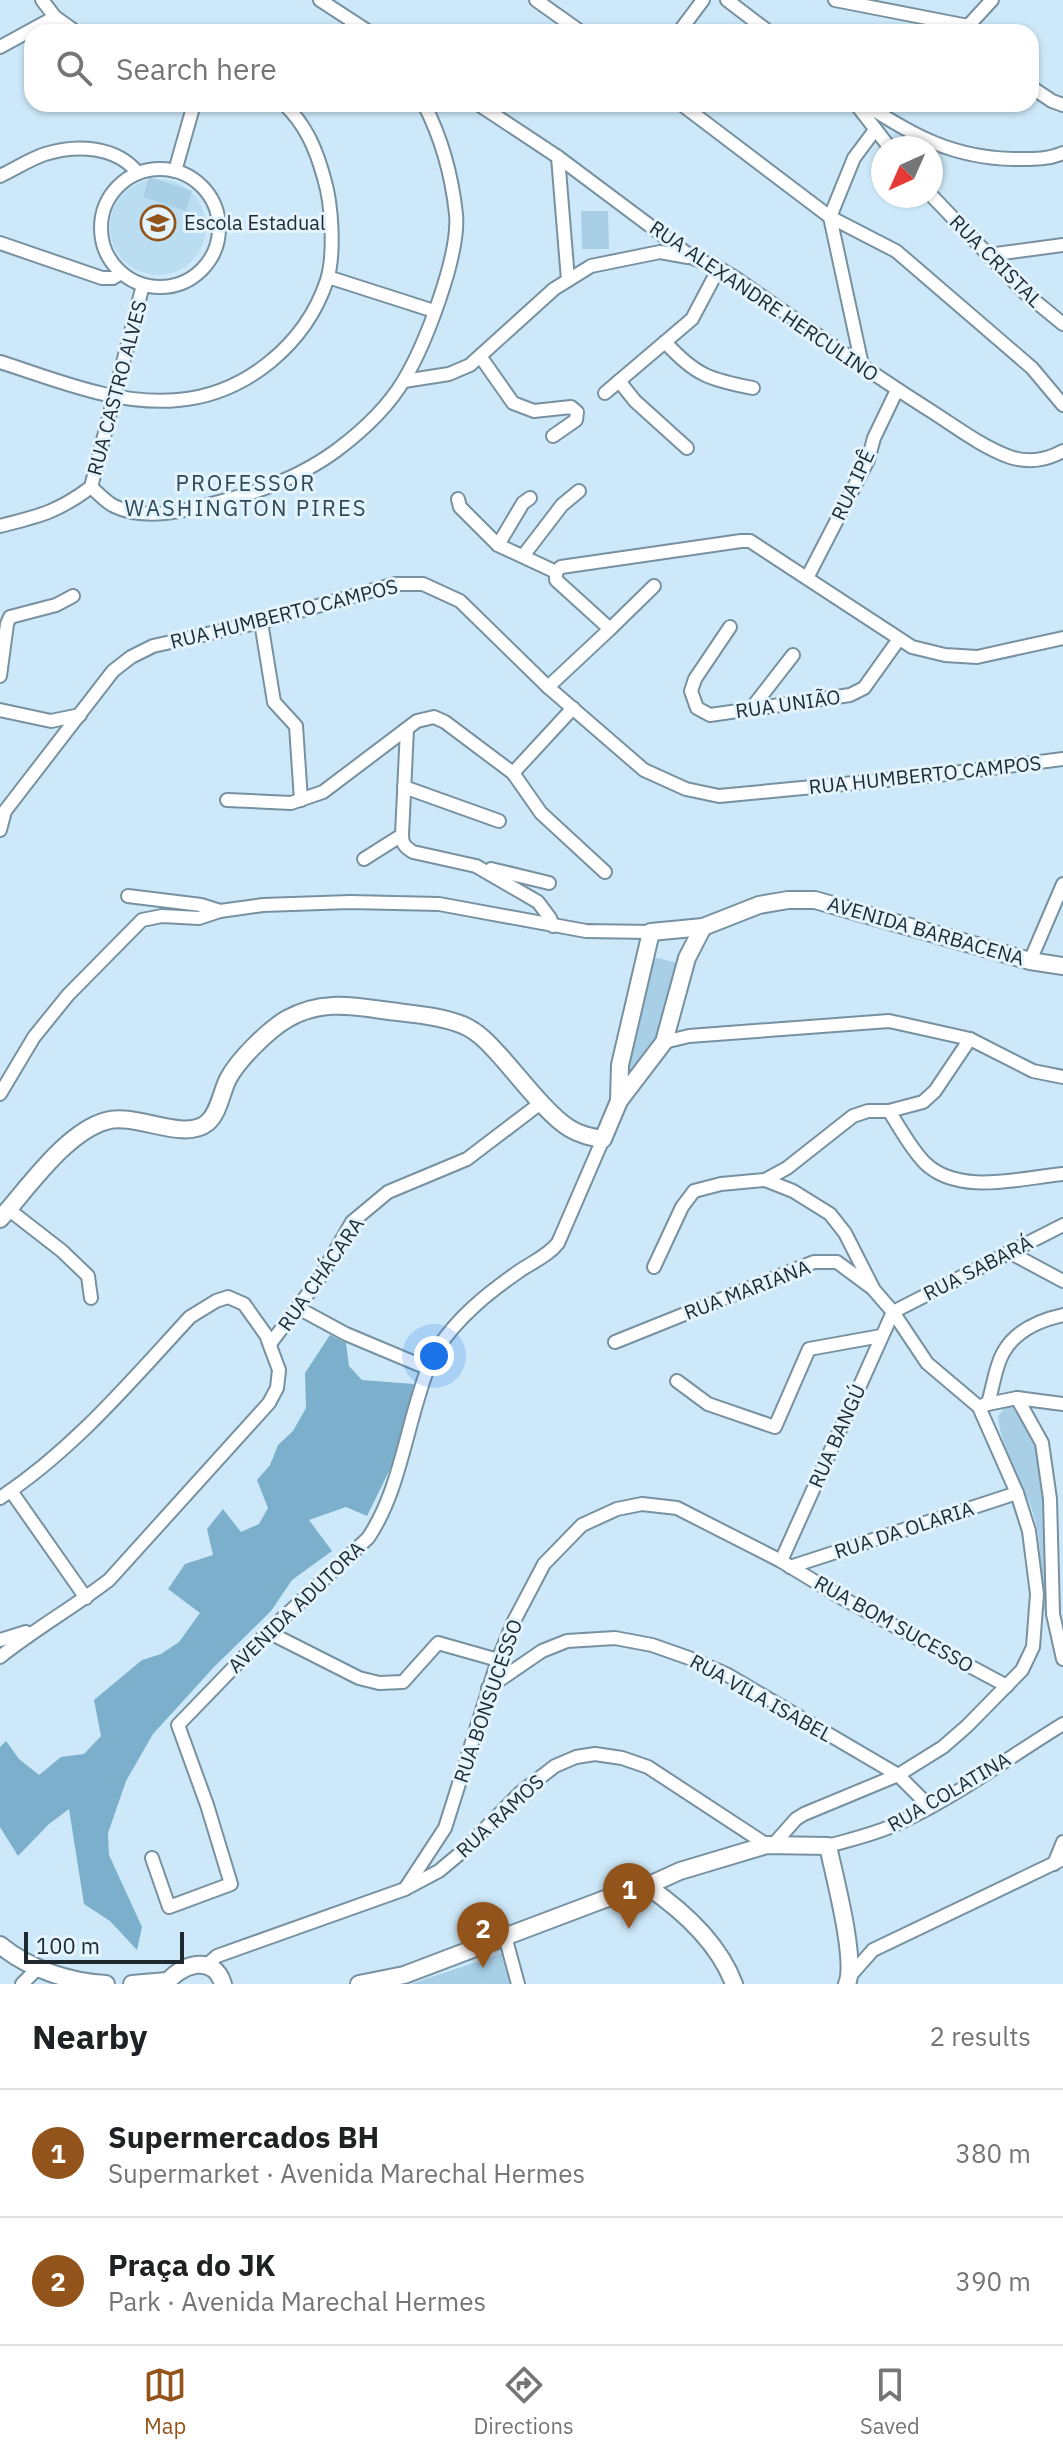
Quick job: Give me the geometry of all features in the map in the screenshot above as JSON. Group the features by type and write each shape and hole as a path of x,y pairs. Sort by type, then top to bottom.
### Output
{"street":[{"path":"42,0 65,24"},
{"path":"320,0 356,24"},
{"path":"536,0 570,24"},
{"path":"685,24 703,0"},
{"path":"727,0 758,24"},
{"path":"835,0 948,24"},
{"path":"975,24 992,0"},
{"path":"42,24 55,17"},
{"path":"0,47 24,34"},
{"path":"1039,91 1059,100"},
{"path":"175,171 192,112"},
{"path":"0,362 116,397 177,400 200,396 249,377 267,365 286,348 315,309 328,277 332,214 326,183 316,150 293,112"},
{"path":"91,487 113,506 140,514 190,510 246,495 306,469 336,451 384,407 404,381 434,311 453,254 456,216 439,138 428,112"},
{"name":"RUA ALEXANDRE HERCULINO","path":"490,112 558,157 693,258 719,268 973,438 1011,457 1034,461 1063,451"},
{"path":"692,112 830,217 896,251 1032,368 1063,405"},
{"path":"862,112 880,136"},
{"path":"877,112 944,148 990,158 1034,159 1063,153"},
{"path":"862,365 830,217 854,158 875,130"},
{"path":"0,176 45,154 83,148 121,158 138,173"},
{"path":"558,157 568,280"},
{"path":"157,169 175,171 198,183 214,203 219,219 215,253 193,279 160,288 143,285 121,273 108,257 102,238 102,218 109,199 121,184 138,173 157,169"},
{"name":"RUA CRISTAL","path":"943,208 1024,292 1063,324"},
{"path":"0,243 102,278 113,278 121,273"},
{"path":"988,255 1063,245"},
{"path":"404,381 449,374 470,365 554,289 591,266 660,252 693,258"},
{"path":"605,393 692,319 719,268"},
{"path":"328,277 434,311"},
{"name":"RUA CASTRO ALVES","path":"0,526 49,513 91,487 143,285"},
{"path":"665,342 685,364 719,382 753,388"},
{"path":"480,356 513,403 534,411 571,407 577,412 576,420 553,436"},
{"path":"619,381 635,401 687,448"},
{"name":"RUA IPÊ","path":"807,578 868,460 874,438 897,390"},
{"path":"523,556 562,505 579,491"},
{"path":"498,545 523,503 530,498"},
{"path":"458,499 460,507 498,545 556,572"},
{"path":"610,629 556,580 556,572 561,567 750,541 912,647 945,655 977,657 1063,638"},
{"name":"RUA HUMBERTO CAMPOS","path":"0,828 5,811 113,671 142,651 261,622 395,584 423,584 460,601 548,687 644,770 686,789 719,796 938,775 1063,759"},
{"path":"548,687 654,586"},
{"path":"0,676 10,617 56,605 73,596"},
{"path":"261,622 274,702 296,726 301,800"},
{"name":"RUA UNIÃO","path":"730,627 695,679 691,691 697,708 710,715 850,695 864,688 899,639"},
{"path":"751,709 793,655"},
{"path":"513,773 573,708"},
{"path":"0,710 51,721 80,715"},
{"path":"227,800 291,803 323,792 417,721 434,717 513,773 541,813 605,872"},
{"path":"407,729 402,835 405,847 413,852 549,883"},
{"path":"404,787 499,821"},
{"path":"364,859 402,835"},
{"path":"476,866 538,902 553,926"},
{"path":"1030,961 1063,884"},
{"path":"128,896 201,905 220,911"},
{"name":"AVENIDA BARBACENA","path":"0,1094 42,1026 68,995 142,920 162,916 199,918 220,911 263,905 439,904 586,931 651,932 703,927 759,905 788,900 815,900 1030,961 1063,966"},
{"path":"703,927 687,958 664,1042 689,1036 889,1021 970,1039 1033,1071 1063,1077"},
{"path":"619,1101 620,1065 651,932"},
{"path":"91,1298 88,1276 62,1251 4,1214 66,1144 88,1127 109,1119 180,1129 197,1129 208,1122 228,1078 243,1059 286,1020 310,1008 342,1004 445,1020 467,1027 487,1041 559,1122 583,1135 603,1139"},
{"path":"654,1267 682,1207 694,1191 721,1184 765,1180 787,1168 853,1116 923,1102 935,1091 970,1039"},
{"name":"AVENIDA ADUTORA","path":"152,1858 169,1907 231,1884 178,1725 268,1632 368,1538 394,1479 427,1368 439,1346 467,1312 558,1243 619,1101 664,1042"},
{"name":"RUA CHÁCARA","path":"33,1630 109,1580 269,1403 277,1388 279,1370 270,1344 319,1279 352,1222 388,1192 467,1159 542,1102"},
{"path":"889,1111 925,1163 955,1181 976,1183 1063,1174"},
{"path":"765,1180 793,1191 830,1214 845,1233 874,1290 893,1312 927,1363 983,1405 1029,1531 1037,1594 1033,1647 1022,1670 943,1747 898,1775 804,1814 770,1845"},
{"name":"RUA SABARÁ","path":"893,1312 1063,1225"},
{"path":"1009,1252 1063,1281"},
{"name":"RUA MARIANA","path":"615,1342 814,1262 837,1262 874,1290"},
{"path":"86,1598 5,1495 77,1438 200,1310 224,1298 244,1304 270,1344"},
{"path":"298,1308 346,1334 427,1368"},
{"name":"RUA BANGÚ","path":"786,1564 893,1312"},
{"path":"983,1405 1003,1353 1021,1334 1041,1320 1063,1315"},
{"path":"677,1381 708,1404 775,1427 809,1349 881,1336"},
{"path":"983,1405 1017,1398 1063,1404"},
{"path":"1017,1398 1042,1443 1050,1499 1053,1614 1063,1659"},
{"name":"RUA DA OLARIA","path":"786,1564 1017,1493"},
{"name":"RUA BONSUCESSO","path":"405,1889 445,1828 488,1688 513,1623 544,1564 582,1525 617,1509 642,1504 677,1508 786,1564"},
{"name":"RUA BOM SUCESSO","path":"786,1564 842,1598 1007,1686"},
{"path":"0,1640 33,1630"},
{"path":"0,1657 33,1630"},
{"path":"268,1632 359,1678 379,1683 403,1682 438,1643 498,1660"},
{"name":"RUA VILA ISABEL","path":"488,1688 542,1651 567,1641 615,1638 652,1645 726,1674 898,1775 930,1807"},
{"name":"RUA COLATINA","path":"828,1846 884,1830 930,1807 1063,1724"},
{"name":"RUA RAMOS","path":"405,1889 439,1871 520,1793 555,1766 576,1757 595,1754 622,1758 648,1767 770,1845"},
{"path":"848,1981 873,1950 1058,1861 1063,1842"},
{"path":"359,1984 404,1975 647,1886 680,1871 770,1845 828,1846 846,1939 848,1981"},
{"path":"677,1911 675,1889 680,1871"},
{"path":"647,1886 702,1933 726,1963 734,1984"},
{"path":"208,1964 217,1956 405,1889"},
{"path":"505,1936 518,1984"},
{"path":"846,1939 855,1950 873,1950"},
{"path":"0,1945 38,1968 106,1984"},
{"path":"132,1984 167,1982 179,1972 208,1964 217,1971 223,1984"},
{"path":"22,1984 38,1968"}],"shaded area":[{"path":"149,177 192,191 186,211 143,197"},
{"name":"Escola Estadual","path":"158,179 176,183 192,193 202,209 206,227 202,245 192,261 176,271 158,275 140,271 124,261 114,245 110,227 114,209 124,193 140,183"},
{"path":"581,211 608,211 609,249 582,249"},
{"path":"653,957 678,963 661,1040 629,1080 627,1070"},
{"path":"330,1335 346,1343 349,1366 362,1380 414,1384 391,1467 367,1516 346,1507 309,1520 332,1551 292,1580 271,1611 153,1734 126,1781 108,1833 109,1855 142,1927 137,1950 110,1921 84,1904 69,1809 49,1824 18,1856 0,1827 0,1747 6,1741 19,1759 39,1775 61,1757 84,1754 101,1736 94,1700 142,1660 161,1654 179,1642 200,1613 168,1589 185,1564 213,1555 207,1529 223,1509 241,1532 259,1524 268,1508 257,1480 306,1408 305,1373"},
{"path":"1011,1405 1026,1420 1043,1469 1047,1500 1048,1609 1039,1611 1037,1527 1030,1503 1003,1442 998,1416"},
{"path":"506,1952 509,1984 411,1984"}],"place":[{"name":"Escola Estadual","path":"158,223"},
{"name":"Supermercados BH","path":"629,1929"},
{"name":"Praça do JK","path":"483,1968"}],"district":[{"name":"PROFESSOR WASHINGTON PIRES","path":"246,496"}]}
